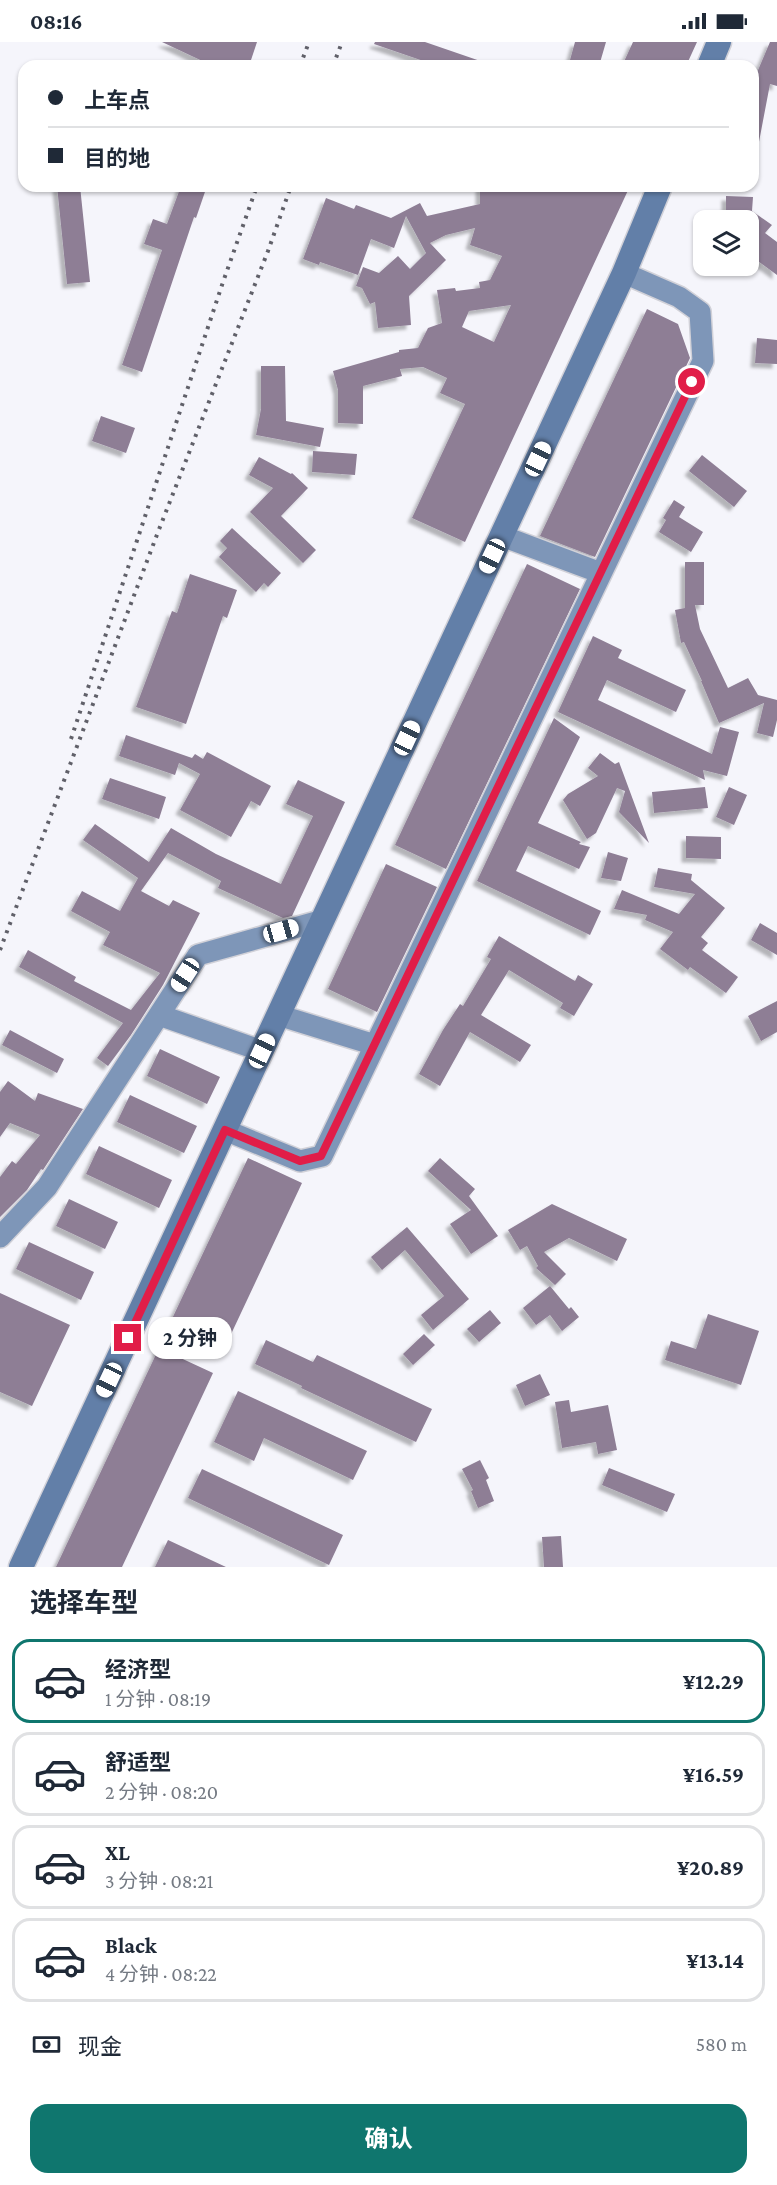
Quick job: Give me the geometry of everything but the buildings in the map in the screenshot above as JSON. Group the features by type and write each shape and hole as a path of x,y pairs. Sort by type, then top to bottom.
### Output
{"main road":[{"path":"711,60 718,42"},
{"path":"21,1567 624,273 658,192"}],"street":[{"path":"225,1130 300,1161 321,1156 703,361 700,312 679,297 624,273"},
{"path":"502,536 601,573"},
{"path":"0,1236 47,1187 198,955 323,920"},
{"path":"159,1015 262,1051"},
{"path":"278,1015 375,1045"}],"railway":[{"path":"302,60 309,42"},
{"path":"335,60 342,42"},
{"path":"71,739 255,192"},
{"path":"0,950 289,192"}],"route":[{"path":"128,1338 225,1130 300,1161 321,1156 692,382"}]}
